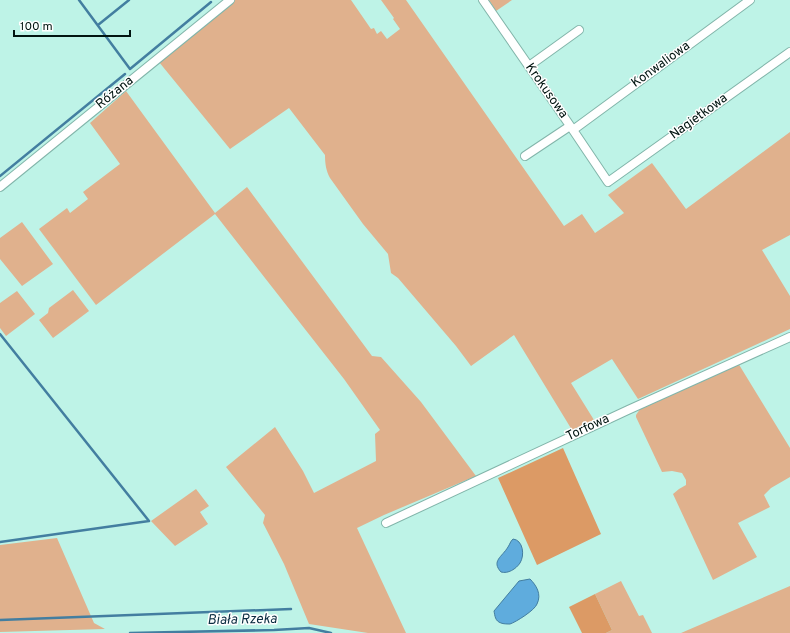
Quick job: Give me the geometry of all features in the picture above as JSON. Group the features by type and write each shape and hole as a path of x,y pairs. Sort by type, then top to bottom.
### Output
{"street":[{"name":"Różana","path":"0,187 230,0"},
{"name":"Krokusowa","path":"483,0 608,182"},
{"name":"Konwaliowa","path":"525,156 572,128 750,0"},
{"path":"529,66 579,30"},
{"name":"Nagietkowa","path":"608,182 790,52"},
{"name":"Torfowa","path":"386,523 635,406 790,337"}],"shaded area":[{"path":"235,0 351,0 371,29 374,28 377,34 381,31 387,39 400,29 381,0 406,0 564,226 582,214 595,233 624,213 608,195 652,163 686,209 790,132 790,235 762,250 790,296 790,329 638,399 612,359 571,383 594,420 572,430 514,335 471,366 456,346 398,278 391,273 388,254 363,224 330,178 326,167 325,155 289,108 230,149 159,62"},
{"path":"489,0 512,0 496,11"},
{"path":"126,91 215,213 247,187 372,356 381,357 421,402 476,476 357,528 406,633 368,633 309,624 284,564 263,523 265,515 226,467 275,427 303,471 314,493 376,461 375,434 380,430 344,379 215,214 96,305 39,229 67,208 70,213 88,199 83,192 120,164 90,123"},
{"path":"22,222 53,264 22,286 0,259 0,238"},
{"path":"73,290 89,311 53,338 39,320 48,313 49,308"},
{"path":"17,291 35,314 6,336 0,328 0,303"},
{"path":"738,363 790,448 790,477 771,488 764,495 770,507 738,523 757,557 713,580 673,494 686,485 686,480 682,473 672,471 662,472 636,415 640,409"},
{"path":"563,448 601,534 537,565 498,478"},
{"path":"196,489 209,506 200,512 208,524 175,546 151,521"},
{"path":"57,538 94,623 105,629 0,632 0,545"},
{"path":"621,581 639,616 643,615 652,633 606,633 612,630 595,594"},
{"path":"790,586 790,633 681,633"},
{"path":"595,594 612,630 606,633 582,633 569,607"}],"water":[{"path":"513,539 521,545 523,552 522,560 514,569 501,572 497,565 498,559"},
{"path":"530,579 539,593 536,606 525,616 513,623 507,624 499,622 494,611 519,581"}],"waterway":[{"path":"79,0 130,69 211,2"},
{"path":"98,25 129,0"},
{"path":"0,176 125,74"},
{"path":"0,334 149,521 0,542"},
{"path":"0,620 291,609"},
{"name":"Biała Rzeka","path":"130,633 309,628 331,633"}]}
